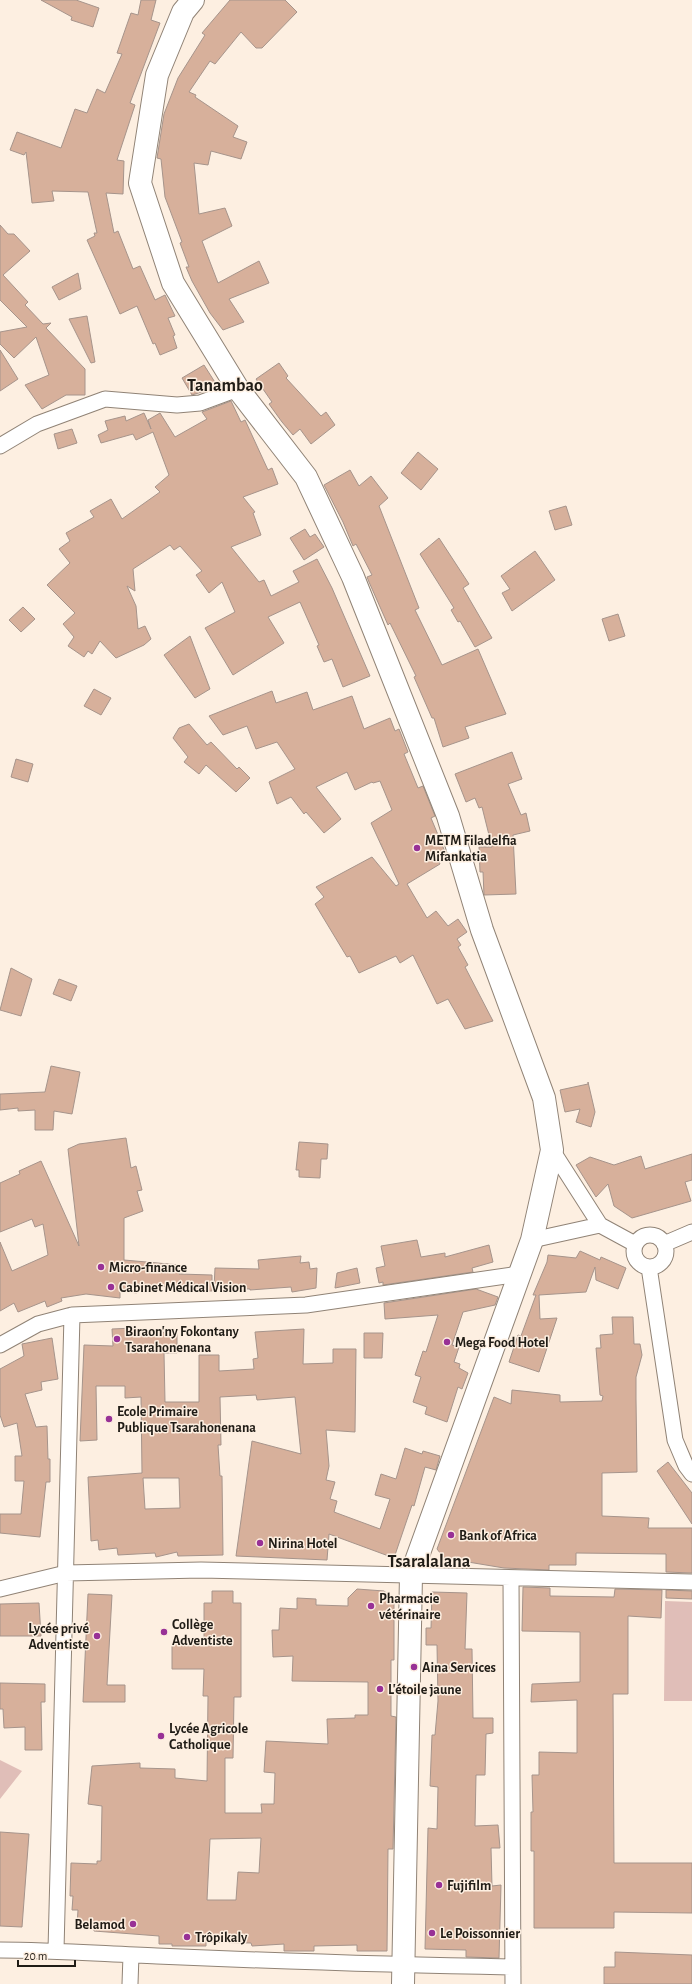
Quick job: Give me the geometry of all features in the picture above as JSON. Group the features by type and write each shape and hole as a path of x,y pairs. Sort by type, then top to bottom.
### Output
{"main road":[{"path":"187,4 157,75 140,183 173,283 238,389 306,477 353,577 448,816 482,930 544,1098 552,1150 532,1240 411,1575 403,1975"}],"street":[{"path":"0,446 37,424 105,398 178,405 200,402 238,389"},
{"path":"552,1150 600,1225 635,1244"},
{"path":"532,1240 600,1225"},
{"path":"664,1244 692,1232"},
{"path":"644,1236 656,1236 664,1244 665,1254 659,1264 649,1267 639,1263 634,1254 635,1244 644,1236"},
{"path":"649,1267 675,1440 686,1466 692,1474"},
{"path":"0,1345 38,1324 72,1315 306,1305 519,1274"},
{"path":"56,1950 72,1315"},
{"path":"0,1589 66,1573 201,1570 692,1582"},
{"path":"511,1578 513,1984"},
{"path":"0,1950 56,1950 403,1975 513,1967"},
{"path":"130,1984 131,1955"}],"shaded area":[{"path":"665,1601 692,1602 692,1701 664,1701"},
{"path":"0,1760 22,1771 0,1799"}],"building":[{"path":"41,0 76,0 99,8 93,27 71,20 72,17"},
{"path":"141,0 156,0 151,20 160,23 130,103 135,105 117,160 124,161 123,194 106,193 114,233 118,231 133,269 140,266 155,300 165,295 175,316 168,318 175,335 173,336 177,348 160,355 155,343 153,344 137,306 120,314 87,240 95,236 94,233 97,233 88,192 52,191 54,201 32,203 26,152 24,155 10,150 17,132 61,148 75,109 87,113 97,89 105,93 122,54 117,53 131,13 138,15"},
{"path":"230,0 285,0 297,12 262,48 256,48 241,32 215,64 210,61 189,92 196,95 195,97 238,126 233,137 247,142 241,159 211,151 208,165 194,163 199,214 225,208 232,226 202,241 218,283 259,261 269,283 229,299 244,322 223,330 210,313 186,267 189,267 180,243 182,242 165,197 161,159 157,158 164,114 178,78 205,35 202,33"},
{"path":"0,225 8,234 14,234 30,251 3,275 28,302 25,305 43,324 51,323 46,328 85,369 85,395 66,395 42,409 25,385 49,375 36,337 14,358 0,344 0,332 27,327 0,300"},
{"path":"78,273 81,289 59,300 52,287"},
{"path":"87,316 95,362 91,363 69,319"},
{"path":"0,350 18,379 0,391"},
{"path":"279,363 288,376 286,378 321,416 326,412 335,425 311,444 300,429 293,435 282,422 269,404 272,402 256,379"},
{"path":"204,365 218,387 192,395 182,378"},
{"path":"231,401 241,422 245,420 268,470 272,468 278,484 243,497 255,512 253,513 261,535 231,547 259,582 264,580 271,596 299,582 293,571 317,559 332,588 370,676 343,687 332,659 324,662 317,646 319,645 300,602 268,617 284,643 233,675 205,628 235,612 222,582 209,593 196,575 202,571 180,546 174,550 170,545 133,569 135,591 127,586 136,606 138,629 145,626 151,639 144,645 116,658 100,641 92,654 88,651 84,657 68,646 74,637 63,624 75,613 47,585 70,563 59,549 70,541 66,533 94,517 90,511 111,499 122,519 160,492 155,487 169,475 153,432 136,440 133,434 101,443 98,435 108,430 105,421 125,416 126,421 144,413 151,429 148,420 160,413 175,437 207,419 202,412"},
{"path":"72,429 77,443 58,449 54,434"},
{"path":"418,452 438,469 421,490 401,473"},
{"path":"350,470 359,486 371,476 388,498 379,506 419,608 415,610 442,665 478,649 506,714 465,727 469,738 443,747 434,718 432,718 414,677 416,676 390,623 388,625 369,582 367,577 372,575 356,544 353,546 343,522 324,485"},
{"path":"566,506 572,525 555,530 549,511"},
{"path":"305,529 310,537 315,534 324,547 304,560 290,538"},
{"path":"439,538 469,584 463,588 492,638 475,647 460,621 458,622 451,610 454,608 420,554"},
{"path":"535,551 555,580 512,611 502,593 510,589 501,576"},
{"path":"23,607 35,619 21,632 9,620"},
{"path":"618,614 625,636 609,641 602,619"},
{"path":"190,636 210,689 195,698 164,655"},
{"path":"94,689 111,698 101,715 84,706"},
{"path":"272,691 276,703 307,692 313,710 352,696 364,729 390,718 395,731 399,729 408,752 404,754 418,788 423,786 435,816 431,818 448,859 439,862 440,864 407,884 427,918 436,911 448,926 458,919 467,932 457,939 461,945 458,947 468,965 465,967 493,1021 465,1029 448,999 437,1004 413,955 400,963 396,956 359,973 350,956 347,957 315,904 324,897 316,887 372,857 396,886 399,884 371,823 392,810 380,781 372,782 355,790 347,772 316,787 341,819 324,833 306,812 304,814 291,797 277,804 269,782 295,769 277,742 256,749 247,726 223,735 209,716"},
{"path":"189,724 207,745 211,742 237,769 239,767 250,778 236,792 206,765 199,774 184,762 188,757 173,738 179,728"},
{"path":"512,752 522,779 508,784 521,815 526,813 530,831 513,835 516,894 484,895 483,872 480,872 479,847 492,847 482,807 479,808 475,798 466,802 455,774"},
{"path":"16,759 33,764 28,782 11,777"},
{"path":"11,968 32,979 21,1016 0,1010"},
{"path":"59,979 77,986 71,1001 53,994"},
{"path":"51,1066 80,1072 72,1114 54,1111 53,1130 35,1130 35,1110 18,1111 18,1108 0,1110 0,1094 45,1092"},
{"path":"588,1082 595,1112 591,1127 576,1122 580,1109 565,1112 560,1090 588,1084"},
{"path":"126,1138 131,1168 136,1166 142,1190 137,1191 143,1211 124,1218 124,1260 180,1265 179,1274 212,1275 212,1291 190,1291 190,1289 138,1284 137,1293 120,1291 120,1298 86,1294 61,1298 62,1301 47,1307 45,1301 18,1312 14,1303 0,1311 0,1242 12,1271 48,1255 43,1224 35,1227 32,1219 0,1232 0,1183 20,1174 19,1171 41,1161 79,1246 68,1149 79,1144"},
{"path":"299,1142 328,1144 327,1159 321,1159 320,1178 299,1177 299,1170 296,1170"},
{"path":"692,1154 692,1180 685,1182 691,1201 632,1218 614,1206 608,1184 596,1197 576,1165 590,1157 614,1165 641,1156 645,1169"},
{"path":"417,1240 421,1257 445,1253 445,1257 489,1245 493,1262 472,1268 473,1272 383,1285 383,1282 379,1283 376,1268 385,1266 381,1246"},
{"path":"580,1251 600,1260 601,1257 626,1268 618,1289 596,1280 595,1267 586,1292 539,1295 540,1319 557,1318 539,1372 509,1362 518,1335 521,1336 536,1295 533,1295 547,1262 548,1255 576,1258"},
{"path":"301,1256 300,1263 309,1262 310,1269 317,1268 316,1288 292,1292 291,1287 250,1290 214,1288 215,1268 259,1269 258,1260"},
{"path":"357,1268 360,1283 335,1288 337,1273"},
{"path":"476,1289 498,1297 495,1305 463,1312 452,1345 459,1347 454,1362 460,1364 459,1368 468,1373 462,1389 458,1387 447,1422 425,1414 427,1407 413,1402 421,1377 415,1375 423,1351 426,1352 438,1315 385,1319 384,1303"},
{"path":"612,1317 633,1317 634,1344 640,1344 642,1355 636,1377 637,1472 602,1473 602,1516 649,1518 648,1528 692,1528 692,1573 666,1572 666,1554 576,1553 576,1565 549,1565 549,1570 504,1568 444,1558 437,1549 494,1397 511,1404 512,1390 560,1395 560,1402 602,1401 603,1396 600,1395 596,1348 601,1348 600,1335 613,1334"},
{"path":"134,1328 135,1333 177,1332 177,1353 164,1353 165,1402 199,1402 199,1355 219,1355 219,1371 254,1369 253,1359 258,1358 255,1332 304,1329 303,1364 333,1363 333,1349 356,1349 355,1432 326,1430 329,1466 326,1480 335,1482 330,1499 337,1501 334,1512 380,1529 390,1499 375,1495 381,1474 396,1479 405,1448 422,1454 423,1451 440,1456 436,1470 425,1467 414,1506 412,1505 394,1558 329,1534 327,1560 236,1556 252,1441 301,1454 295,1397 257,1400 256,1395 220,1397 221,1445 218,1445 220,1476 222,1476 223,1555 178,1556 177,1552 156,1557 155,1553 118,1555 117,1548 99,1550 98,1540 91,1541 88,1477 142,1473 141,1397 125,1398 125,1386 96,1386 97,1440 80,1441 84,1345 113,1346 112,1329","holes":["143,1478 179,1478 180,1508 145,1509"]},
{"path":"364,1333 383,1333 382,1358 364,1358"},
{"path":"52,1338 58,1379 41,1382 42,1390 25,1394 36,1427 47,1426 48,1459 50,1459 50,1482 46,1482 40,1537 0,1533 0,1514 21,1514 24,1481 15,1481 15,1456 22,1456 17,1423 4,1427 0,1415 0,1369 24,1356 22,1344"},
{"path":"668,1462 692,1493 692,1524 657,1471"},
{"path":"523,1587 550,1588 550,1596 614,1597 615,1589 662,1590 661,1618 628,1616 628,1694 613,1694 614,1863 692,1863 692,1913 614,1912 614,1928 534,1928 534,1851 531,1851 531,1812 533,1812 532,1775 539,1775 539,1752 577,1753 577,1700 531,1702 532,1684 580,1682 580,1632 522,1631"},
{"path":"357,1589 384,1591 394,1599 394,1660 391,1660 391,1716 396,1717 393,1849 388,1849 387,1951 357,1951 357,1945 314,1946 314,1951 284,1951 284,1944 252,1946 251,1943 206,1942 206,1946 172,1946 172,1944 159,1944 159,1936 94,1931 94,1927 77,1926 78,1910 72,1910 73,1896 70,1896 71,1863 97,1864 97,1861 101,1861 102,1806 88,1804 92,1766 140,1763 140,1768 175,1769 175,1778 207,1781 208,1696 203,1696 204,1669 172,1669 172,1643 204,1644 204,1603 212,1603 212,1591 233,1591 233,1603 241,1603 241,1697 234,1697 233,1758 225,1758 225,1813 262,1813 261,1804 274,1804 275,1773 264,1772 266,1741 328,1744 327,1719 355,1718 355,1715 368,1715 368,1682 292,1681 293,1656 273,1657 272,1630 279,1630 280,1608 297,1609 297,1598 316,1599 316,1605 348,1606 348,1598","holes":["261,1838 259,1873 238,1872 236,1900 207,1900 210,1839"]},
{"path":"666,1590 692,1591 692,1599 666,1598"},
{"path":"432,1592 467,1593 465,1649 472,1649 473,1718 493,1718 493,1733 486,1734 485,1775 476,1775 475,1826 498,1825 500,1848 491,1848 492,1886 501,1885 499,1958 466,1957 466,1950 425,1949 428,1828 437,1829 438,1787 430,1786 432,1735 435,1735 438,1701 437,1645 426,1645 426,1628 431,1628"},
{"path":"88,1594 112,1595 107,1685 125,1685 125,1702 83,1702"},
{"path":"39,1603 41,1636 0,1636 0,1604"},
{"path":"0,1683 45,1684 45,1702 41,1702 42,1750 25,1750 25,1727 4,1728 3,1709 0,1709"},
{"path":"0,1832 29,1834 22,1927 0,1926"},
{"path":"615,1952 692,1955 692,1984 604,1984 604,1967 615,1967"}],"place":[{"name":"METM Filadelfia Mifankatia","path":"417,848"},
{"name":"Micro-finance","path":"101,1267"},
{"name":"Cabinet Médical Vision","path":"111,1287"},
{"name":"Biraon'ny Fokontany Tsarahonenana","path":"117,1339"},
{"name":"Mega Food Hotel","path":"447,1342"},
{"name":"Ecole Primaire Publique Tsarahonenana","path":"109,1419"},
{"name":"Bank of Africa","path":"451,1535"},
{"name":"Nirina Hotel","path":"260,1543"},
{"name":"Pharmacie vétérinaire","path":"371,1606"},
{"name":"Collège Adventiste","path":"164,1632"},
{"name":"Lycée privé Adventiste","path":"97,1636"},
{"name":"Aina Services","path":"414,1667"},
{"name":"L'étoile jaune","path":"380,1689"},
{"name":"Lycée Agricole Catholique","path":"161,1736"},
{"name":"Fujifilm","path":"439,1885"},
{"name":"Belamod","path":"133,1924"},
{"name":"Le Poissonnier","path":"432,1933"},
{"name":"Trôpikaly","path":"187,1937"}],"district":[{"name":"Tanambao","path":"225,385"},
{"name":"Tsaralalana","path":"429,1561"}]}
